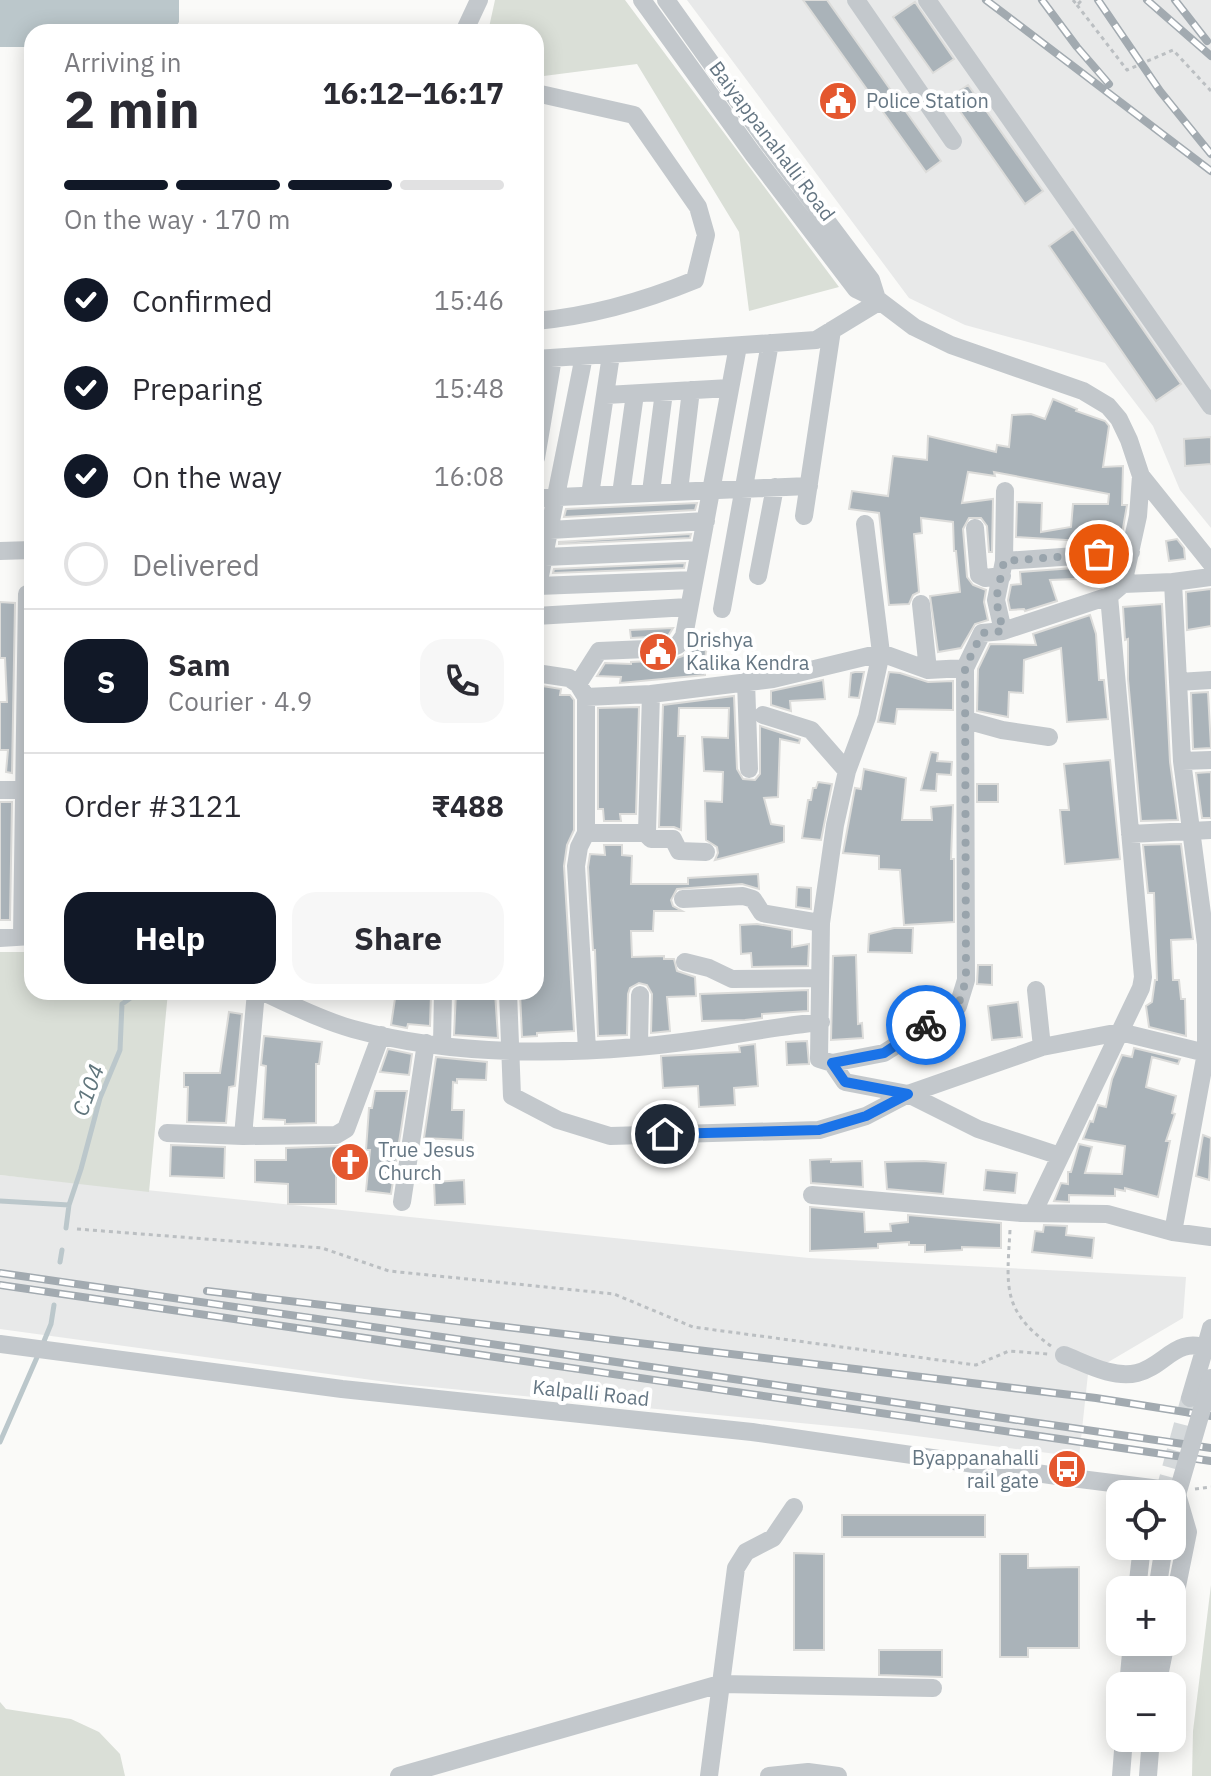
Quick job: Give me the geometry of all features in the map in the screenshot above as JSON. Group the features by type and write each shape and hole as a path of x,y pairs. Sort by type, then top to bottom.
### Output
{"street":[{"path":"468,24 479,0"},
{"name":"Baiyappanahalli Road","path":"642,0 753,154 856,289 878,300 914,327 951,345 1083,391 1108,406 1129,440 1141,476 1211,563"},
{"path":"856,0 953,141"},
{"path":"927,0 1211,406"},
{"path":"654,18 668,3"},
{"name":"Baiyappanahalli Road","path":"668,3 871,280 878,300"},
{"path":"544,95 634,115 698,207 706,235 695,280 649,299 544,320"},
{"path":"544,359 816,340 878,300"},
{"path":"804,516 832,330"},
{"path":"722,609 770,343"},
{"path":"587,1049 576,866 579,847 586,833 582,690 599,651 670,648 678,645 684,636 738,346"},
{"path":"590,495 611,355"},
{"path":"544,560 584,356"},
{"path":"606,395 730,388"},
{"path":"679,491 691,390"},
{"path":"651,492 664,392"},
{"path":"621,494 635,394"},
{"path":"1033,1213 1141,988 1143,977 1130,834 1116,590 1131,552 1141,476"},
{"path":"544,497 809,486"},
{"path":"758,576 775,487"},
{"path":"1003,631 996,600 1003,568 1005,491"},
{"path":"550,530 706,521"},
{"path":"865,524 881,653 867,717 847,771 835,825 821,923 819,1059 832,1063 884,1053 958,1006 964,993 965,668 982,633 1003,631 1116,590 1211,577"},
{"path":"975,528 979,575 985,578 1003,568 1131,552"},
{"path":"0,551 24,550"},
{"path":"545,557 700,550"},
{"path":"544,588 694,580"},
{"path":"1173,582 1182,761 1206,944 1208,1054 1173,1232"},
{"path":"921,604 928,670"},
{"path":"544,616 688,607"},
{"path":"544,674 569,678 582,690 651,694 773,679 881,653 928,670 965,668"},
{"path":"1178,682 1211,680"},
{"path":"746,681 749,769"},
{"path":"651,694 645,833 649,839 675,840 677,849 683,852 706,852"},
{"path":"763,715 811,730 847,771"},
{"path":"966,720 1002,730 1049,737"},
{"path":"1182,761 1211,760"},
{"path":"0,790 24,789"},
{"path":"1130,834 1211,830"},
{"path":"586,833 645,833"},
{"path":"683,899 748,897 762,913 821,923"},
{"path":"0,938 24,936"},
{"path":"685,962 709,968 732,979 820,978"},
{"path":"1036,990 1042,1047"},
{"path":"639,1045 640,995"},
{"path":"243,1136 266,1000"},
{"path":"283,1000 351,1029 434,1044 508,1050 639,1045 821,1022"},
{"path":"402,1202 442,1000"},
{"path":"508,1000 512,1096 558,1120 610,1136 819,1130 866,1116 908,1094 1042,1047 1120,1032 1208,1054"},
{"path":"167,1133 243,1136 342,1132 346,1129 381,1035"},
{"path":"832,1063 845,1082 908,1094 978,1129 1060,1156"},
{"path":"812,1195 1011,1212 1107,1214 1173,1232 1211,1237"},
{"name":"Kalpalli Road","path":"0,1344 342,1389 752,1432 1106,1486"},
{"path":"1064,1355 1113,1373 1138,1373 1184,1345 1206,1344 1190,1398"},
{"path":"1181,1480 1211,1378"},
{"path":"709,1776 736,1568 746,1552 773,1538 794,1507"},
{"path":"399,1776 720,1684 933,1688"},
{"path":"1121,1776 1123,1752"},
{"path":"1133,1776 1135,1752"},
{"path":"1148,1776 1150,1752"},
{"path":"769,1776 808,1772 838,1776"}],"path":[{"path":"1073,0 1127,70 1173,50 1211,91"},
{"path":"1077,5 1082,0"},
{"path":"1011,1212 1010,1296 1028,1330 1064,1355"},
{"path":"77,1229 322,1248 389,1271 614,1294 693,1327 976,1365 1009,1351 1064,1355"}],"shaded area":[{"path":"0,0 179,0 178,24 24,24 24,47 0,47"},
{"path":"495,0 625,0 839,287 749,311 739,232 637,64 544,76 544,24 490,24"},
{"path":"687,0 1211,0 1211,528 1180,490 1153,426 1105,363 965,325 909,298"},
{"path":"0,952 24,952 24,1000 167,1000 149,1192 0,1175"},
{"path":"0,1175 809,1258 1186,1277 1183,1318 1088,1374 1079,1457 862,1429 401,1384 0,1329"},
{"path":"1211,1585 1211,1776 1192,1776 1193,1731"},
{"path":"0,1702 6,1709 71,1719 99,1732 120,1754 125,1776 0,1776"}],"building":[{"path":"803,0 827,0 941,161 926,172"},
{"path":"915,2 954,59 933,73 893,17"},
{"path":"968,85 1043,191 1025,204 950,97"},
{"path":"1073,229 1181,384 1156,401 1049,246"},
{"path":"1053,399 1105,421 1109,426 1103,467 1123,466 1122,505 1127,505 1122,534 1098,538 1099,542 1016,537 1017,502 1042,503 1041,532 1071,527 1073,504 1108,504 1109,494 994,472 995,476 968,472 962,503 993,499 992,552 989,552 987,526 981,518 969,518 963,529 967,577 973,585 986,590 984,602 988,620 975,624 961,648 938,652 930,596 960,592 953,522 921,518 922,533 914,534 919,592 913,595 909,604 889,605 879,513 849,509 852,491 888,496 893,456 927,460 928,436 996,452 997,445 1009,447 1012,415 1031,414 1045,419"},
{"path":"1211,437 1211,464 1185,466 1184,439"},
{"path":"697,503 695,510 564,517 566,509"},
{"path":"691,534 690,538 559,544 559,542"},
{"path":"1177,539 1184,548 1185,559 1169,561 1166,541"},
{"path":"685,563 684,568 553,573 554,569"},
{"path":"1101,566 1102,578 1050,580 1057,601 1025,611 1010,610 1011,585 1021,584 1020,572"},
{"path":"1211,589 1211,626 1187,630 1186,592"},
{"path":"0,602 15,603 12,773 6,772 8,750 0,750 0,702 7,702 5,658 0,658"},
{"path":"1162,604 1170,762 1178,820 1141,821 1123,607"},
{"path":"1090,615 1096,634 1099,680 1104,680 1108,719 1067,722 1061,648 1024,660 1023,693 1009,692 1008,717 977,711 978,669 990,644 1036,645 1033,634"},
{"path":"673,628 668,636 631,638 630,630"},
{"path":"692,646 706,647 705,675 620,683 621,677 597,676 605,663 671,660 683,656"},
{"path":"864,672 859,698 849,697 851,673"},
{"path":"889,672 928,682 953,681 953,710 897,709 895,724 878,722"},
{"path":"823,680 825,699 790,701 791,711 771,705 771,691"},
{"path":"544,686 561,689 560,695 570,695 574,700 574,830 567,845 564,866 574,1031 522,1037 520,1000 544,1000"},
{"path":"1208,692 1211,748 1193,749 1191,693"},
{"path":"734,696 737,769 743,779 755,780 760,774 760,726 800,739 799,743 780,739 778,797 764,798 771,824 784,826 784,842 715,860 717,847 706,840 705,801 722,802 723,772 704,771 702,737 728,738 729,708 679,708 678,736 685,736 681,830 659,827 663,705"},
{"path":"639,707 636,814 620,814 621,821 604,821 603,809 598,809 598,708"},
{"path":"931,752 938,753 937,761 952,762 951,775 937,774 936,791 921,790"},
{"path":"1110,760 1120,859 1065,864 1060,810 1069,810 1064,764"},
{"path":"864,769 906,778 902,820 932,820 931,807 953,805 951,859 954,859 954,922 904,925 900,870 879,869 879,856 843,853 855,788 861,789"},
{"path":"1211,772 1211,818 1202,818 1196,773"},
{"path":"818,782 832,784 821,840 802,838 808,800 811,800 813,788"},
{"path":"977,784 998,784 998,802 977,802"},
{"path":"0,802 12,802 10,920 0,920"},
{"path":"1181,844 1193,939 1171,940 1173,980 1179,980 1181,999 1185,999 1186,1036 1149,1027 1146,1006 1152,1002 1157,980 1154,893 1148,893 1143,845"},
{"path":"604,845 622,845 622,855 632,856 631,884 688,884 688,878 758,874 759,889 742,884 677,889 671,900 673,906 682,911 654,911 653,931 631,931 632,957 664,956 664,959 674,959 677,971 695,977 696,996 667,997 670,1031 651,1033 652,994 647,985 639,983 630,988 628,994 627,1035 598,1036 588,867 590,854 605,855"},
{"path":"797,887 811,888 811,909 796,907"},
{"path":"757,924 792,930 792,947 809,944 808,966 752,967 751,953 741,954 740,925"},
{"path":"894,928 913,928 912,953 868,952 869,934"},
{"path":"856,955 858,1024 862,1023 863,1038 831,1040 833,956"},
{"path":"978,965 992,965 992,985 977,984"},
{"path":"808,990 808,1011 762,1014 762,1018 745,1020 702,1021 700,994"},
{"path":"395,1000 431,1000 430,1026 408,1024 407,1028 391,1025"},
{"path":"456,1000 496,1000 498,1038 454,1035"},
{"path":"1018,1002 1022,1037 992,1040 988,1006"},
{"path":"912,1003 913,1020 897,1025 895,1005"},
{"path":"229,1012 242,1014 235,1086 229,1087 226,1123 187,1122 188,1087 184,1087 184,1073 220,1073"},
{"path":"264,1036 322,1042 319,1064 316,1064 316,1123 285,1124 285,1120 263,1119 266,1066 261,1065"},
{"path":"807,1041 809,1064 787,1065 786,1042"},
{"path":"755,1044 758,1086 734,1088 735,1105 699,1107 698,1086 663,1088 661,1056 740,1052 739,1046"},
{"path":"1134,1048 1180,1059 1178,1064 1152,1057 1146,1087 1176,1096 1158,1197 1125,1188 1125,1191 1115,1189 1115,1196 1069,1195 1069,1202 1054,1201 1061,1183 1068,1184 1068,1172 1071,1172 1079,1144 1092,1147 1085,1173 1122,1174 1125,1146 1083,1139 1098,1105 1106,1107 1112,1079 1122,1055 1132,1057"},
{"path":"388,1049 412,1054 409,1075 380,1072"},
{"path":"436,1057 487,1062 486,1080 457,1079 457,1083 453,1082 452,1110 464,1110 463,1140 424,1138"},
{"path":"375,1091 407,1091 391,1194 366,1191 370,1150 366,1150 369,1108 372,1108"},
{"path":"1203,1135 1211,1138 1209,1180 1196,1176"},
{"path":"171,1145 225,1147 224,1178 170,1176"},
{"path":"341,1146 342,1175 336,1176 336,1204 288,1204 288,1184 255,1182 255,1160 286,1160 286,1148"},
{"path":"831,1159 831,1162 862,1161 863,1187 811,1183 810,1160"},
{"path":"885,1162 946,1163 943,1194 887,1189"},
{"path":"986,1170 1017,1173 1015,1193 984,1190"},
{"path":"464,1180 465,1204 435,1205 434,1182"},
{"path":"810,1207 864,1212 865,1232 891,1231 890,1224 908,1222 908,1215 1001,1223 1001,1248 962,1247 962,1250 925,1252 925,1245 909,1245 909,1242 878,1244 878,1248 810,1251"},
{"path":"1044,1225 1067,1226 1066,1235 1094,1238 1092,1258 1032,1252 1035,1231 1043,1232"},
{"path":"842,1515 985,1515 985,1537 842,1537"},
{"path":"794,1553 824,1554 824,1650 794,1650"},
{"path":"1000,1554 1028,1554 1028,1568 1079,1567 1079,1648 1028,1648 1028,1657 1000,1657"},
{"path":"879,1650 942,1650 942,1677 879,1675"}],"waterway":[{"name":"C104","path":"69,1205 100,1098 120,1050 122,1004 128,1000"},
{"path":"0,1201 69,1205 66,1228"},
{"name":"C104","path":"60,1262 62,1250"},
{"name":"C104","path":"42,1346 51,1324 54,1305"},
{"name":"C104","path":"0,1442 38,1355"}],"tunnel":[{"path":"1168,1480 1190,1398"}],"railway":[{"path":"986,0 1211,171"},
{"path":"1042,0 1109,84"},
{"path":"1098,0 1160,91 1211,154"},
{"path":"1147,0 1211,56"},
{"path":"1175,0 1207,41"},
{"path":"0,1273 1211,1448"},
{"path":"0,1285 1211,1461"},
{"path":"207,1291 1096,1398 1211,1416"}],"way so far":[{"path":"926,1025 958,1006 964,993 965,668 982,633 1003,631 996,600 1004,561 1099,554"}],"place":[{"name":"Police Station","path":"838,101"},
{"name":"Drishya Kalika Kendra","path":"658,652"},
{"name":"True Jesus Church","path":"350,1162"},
{"name":"Byappanahalli rail gate","path":"1067,1469"}],"route":[{"path":"665,1134 819,1130 866,1116 908,1094 845,1082 832,1063 884,1053 926,1025"}]}
